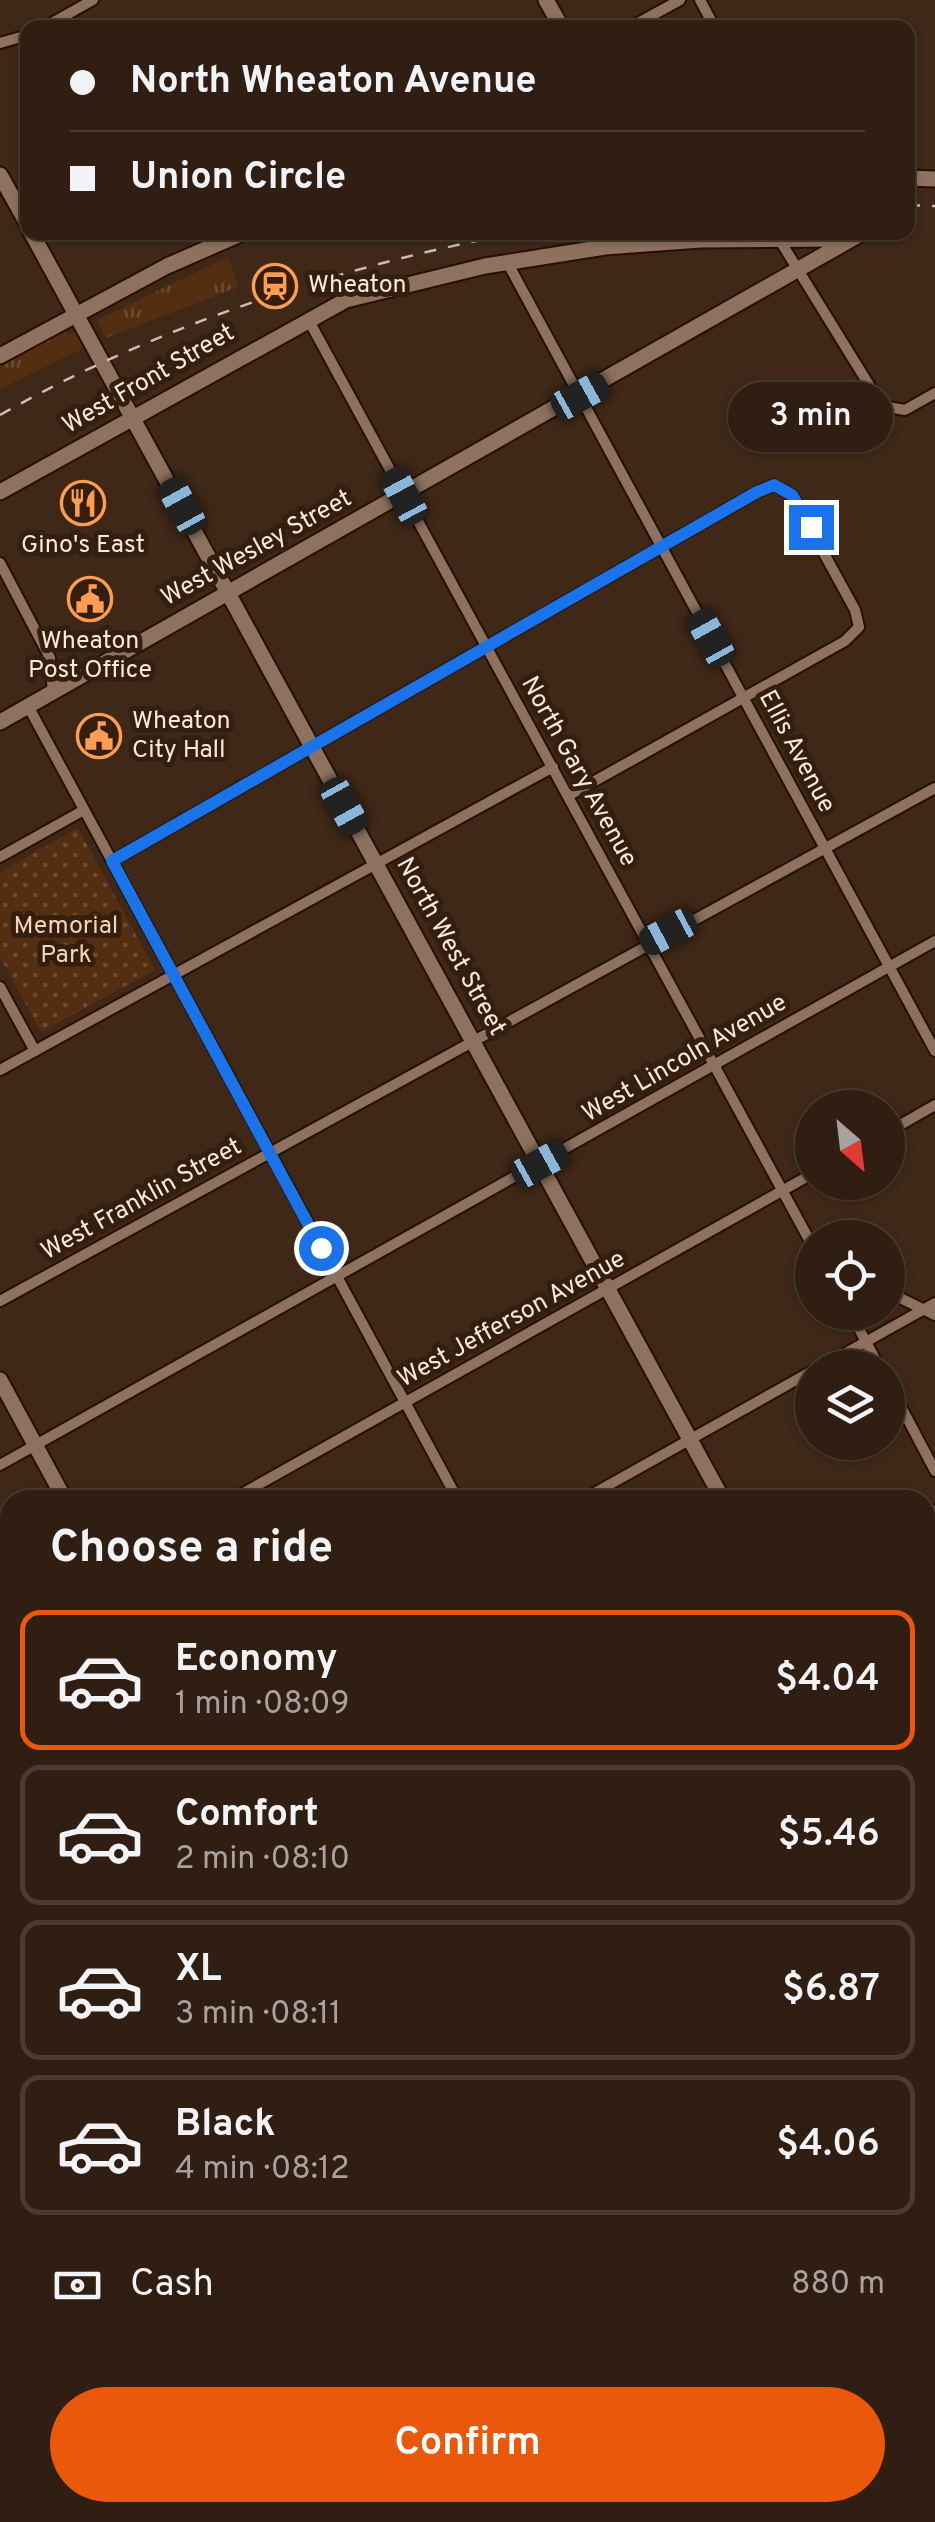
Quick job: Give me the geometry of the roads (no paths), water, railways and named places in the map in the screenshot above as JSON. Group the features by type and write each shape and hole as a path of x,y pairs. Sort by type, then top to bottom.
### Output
{"street":[{"path":"57,20 92,0"},
{"path":"644,20 680,0"},
{"path":"2,186 20,213"},
{"name":"North West Street","path":"35,240 718,1490"},
{"path":"0,356 167,266 227,240"},
{"path":"779,240 882,406 905,410 935,394"},
{"name":"West Front Street","path":"0,492 346,300 507,262 648,243 779,240"},
{"name":"West Wesley Street","path":"0,722 852,240"},
{"name":"Ellis Avenue","path":"507,262 935,1051"},
{"name":"North Gary Avenue","path":"308,319 799,1220"},
{"path":"112,861 774,485 796,500 855,610 858,628 845,641 568,796"},
{"path":"0,563 50,658 54,692"},
{"path":"28,706 453,1490"},
{"path":"0,1070 552,767"},
{"name":"West Franklin Street","path":"0,1301 823,846 935,788"},
{"path":"0,856 84,810"},
{"name":"West Lincoln Avenue","path":"0,1465 935,941"},
{"path":"0,987 35,1051"},
{"path":"905,1122 935,1105"},
{"name":"West Jefferson Avenue","path":"249,1490 795,1184"},
{"path":"905,1301 929,1313"},
{"path":"850,1350 929,1313 935,1304"},
{"path":"860,1330 871,1350"},
{"path":"0,1380 60,1490"},
{"path":"600,1490 795,1381"},
{"path":"905,1414 935,1470"}],"railway":[{"path":"915,205 935,206"},
{"path":"0,415 124,353 252,302 318,281 481,240"}],"place":[{"name":"Wheaton","path":"275,286"},
{"name":"Gino's East","path":"83,503"},
{"name":"Wheaton Post Office","path":"90,599"},
{"name":"Wheaton City Hall","path":"99,736"}],"park label":[{"name":"Memorial Park","path":"66,942"}]}
